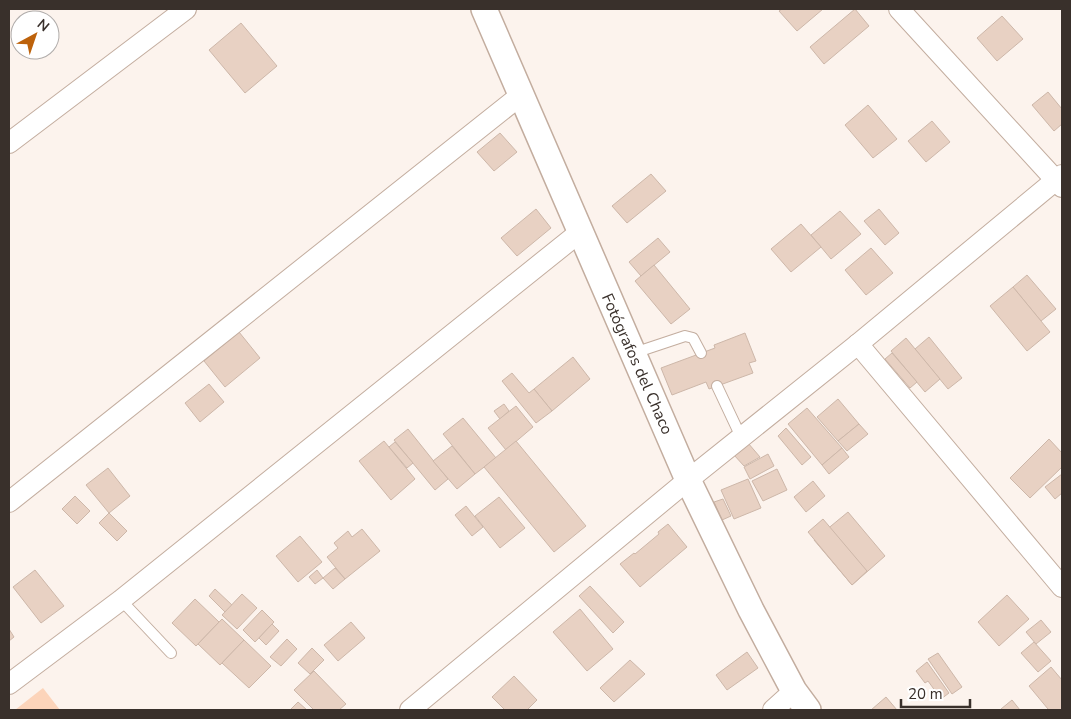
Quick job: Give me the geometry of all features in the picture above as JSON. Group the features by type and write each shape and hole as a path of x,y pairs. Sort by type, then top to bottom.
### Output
{"street":[{"path":"9,143 186,9"},
{"name":"Fotógrafos del Chaco","path":"484,9 688,480 751,610 801,701"},
{"path":"410,710 688,480 1060,180 899,9"},
{"path":"9,502 521,95"},
{"path":"9,684 121,600 580,232"},
{"path":"858,344 1062,586"},
{"path":"773,710 801,701"}],"lane":[{"path":"633,354 686,336 693,338 701,353"},
{"path":"717,386 742,437"},
{"path":"121,600 171,653"}],"shaded area":[{"path":"43,688 60,710 15,710"}],"building":[{"path":"782,9 823,9 797,31 779,11"},
{"path":"855,9 869,26 824,64 810,47"},
{"path":"1002,16 1023,39 997,61 977,38"},
{"path":"241,23 277,66 245,93 209,50"},
{"path":"1048,92 1062,109 1062,124 1054,131 1032,105"},
{"path":"868,105 897,139 873,158 845,125"},
{"path":"932,121 950,142 926,162 908,141"},
{"path":"500,133 517,152 494,171 477,152"},
{"path":"651,174 666,191 627,223 612,206"},
{"path":"536,209 551,228 517,256 501,238"},
{"path":"879,209 899,233 885,245 864,221"},
{"path":"840,211 861,234 831,259 811,235"},
{"path":"801,224 821,247 791,272 771,249"},
{"path":"658,238 670,252 641,276 629,262"},
{"path":"871,248 893,273 866,295 845,270"},
{"path":"654,265 690,309 671,324 635,281"},
{"path":"1027,275 1056,309 1041,321 1013,287"},
{"path":"1013,287 1050,332 1027,351 990,306"},
{"path":"239,332 260,358 225,387 204,361"},
{"path":"745,333 756,361 749,363 753,373 709,389 706,382 672,395 661,368 715,348 714,345"},
{"path":"929,337 962,378 948,389 915,349"},
{"path":"906,338 940,379 925,392 891,351"},
{"path":"892,353 917,382 910,388 885,359"},
{"path":"573,357 590,379 552,411 534,389"},
{"path":"512,373 529,393 534,389 552,411 536,423 502,381"},
{"path":"209,384 224,402 200,422 185,403"},
{"path":"838,399 859,424 838,441 817,417"},
{"path":"504,404 509,411 500,419 494,411"},
{"path":"516,406 533,427 506,450 488,428"},
{"path":"807,408 842,448 822,465 788,424"},
{"path":"463,418 496,458 475,474 443,434"},
{"path":"859,424 868,434 847,451 838,441"},
{"path":"786,428 811,457 802,465 778,436"},
{"path":"408,429 448,479 435,490 394,440"},
{"path":"1049,439 1062,453 1062,467 1030,498 1010,478"},
{"path":"384,441 415,479 391,500 359,461"},
{"path":"516,441 586,526 554,552 484,467"},
{"path":"395,442 413,463 407,468 389,447"},
{"path":"748,443 760,457 744,466 734,455"},
{"path":"452,446 475,474 457,489 433,461"},
{"path":"842,448 849,457 829,474 822,465"},
{"path":"768,454 774,466 750,479 744,467"},
{"path":"108,468 130,496 109,513 86,485"},
{"path":"777,469 787,490 763,501 752,481"},
{"path":"1062,474 1062,493 1055,499 1045,487"},
{"path":"748,479 761,508 734,519 721,490"},
{"path":"813,481 825,496 806,512 794,497"},
{"path":"75,496 90,511 77,524 62,509"},
{"path":"499,497 525,528 500,548 475,516"},
{"path":"723,499 731,516 722,520 714,502"},
{"path":"466,506 483,527 472,536 455,515"},
{"path":"848,512 885,556 852,585 814,540"},
{"path":"109,513 127,531 117,541 99,523"},
{"path":"823,519 867,571 852,585 808,532"},
{"path":"668,524 687,547 640,587 620,564 659,534 658,532"},
{"path":"362,529 380,551 345,579 327,557 338,548 334,543 348,531 352,537"},
{"path":"300,536 322,562 298,582 276,556"},
{"path":"335,568 345,579 333,589 323,578"},
{"path":"35,570 64,606 41,623 13,587"},
{"path":"317,570 323,578 315,584 309,577"},
{"path":"590,586 624,622 613,633 579,596"},
{"path":"215,589 232,605 225,612 209,596"},
{"path":"242,594 257,608 237,629 222,615"},
{"path":"1007,595 1029,619 999,646 978,622"},
{"path":"195,599 219,622 196,646 172,623"},
{"path":"580,609 613,649 587,671 553,632"},
{"path":"262,610 274,622 255,642 243,630"},
{"path":"222,619 244,640 220,665 198,644"},
{"path":"1041,620 1051,632 1036,644 1026,632"},
{"path":"351,622 365,638 338,661 324,645"},
{"path":"272,624 279,631 266,645 259,638"},
{"path":"9,629 14,637 9,641"},
{"path":"287,639 297,649 281,666 270,657"},
{"path":"244,640 271,666 249,688 222,663"},
{"path":"1034,642 1051,661 1038,672 1021,653"},
{"path":"312,648 324,660 310,674 298,663"},
{"path":"747,652 758,668 727,690 716,675"},
{"path":"938,653 962,687 952,694 928,659"},
{"path":"630,660 645,674 614,702 600,688"},
{"path":"927,662 949,693 941,699 928,681 925,683 916,671"},
{"path":"1051,667 1062,680 1062,710 1046,710 1048,709 1029,686"},
{"path":"314,671 346,704 339,710 314,710 294,690"},
{"path":"514,676 537,700 527,710 505,710 492,697"},
{"path":"886,697 897,710 871,710"},
{"path":"1012,700 1020,710 1001,709"},
{"path":"298,702 307,710 290,710"}]}
